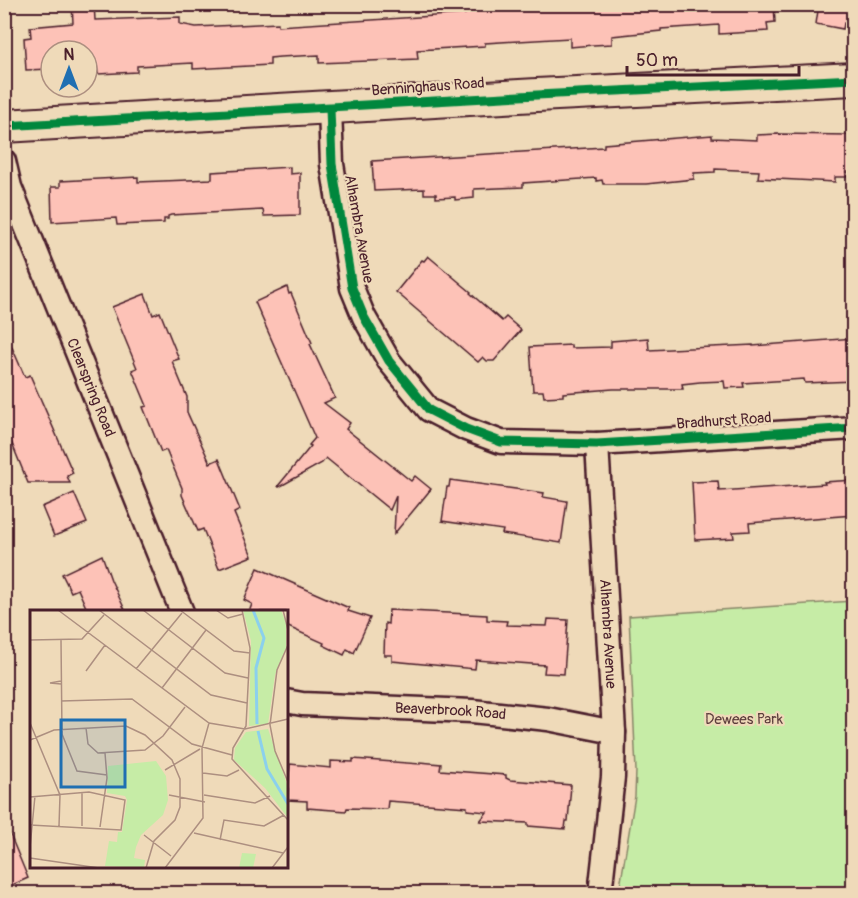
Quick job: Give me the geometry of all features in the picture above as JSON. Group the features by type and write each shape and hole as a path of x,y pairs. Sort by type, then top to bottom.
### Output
{"street":[{"name":"Benninghaus Road","path":"4,126 854,79"},
{"name":"Alhambra Avenue","path":"330,108 332,164 352,288 364,317 402,379 429,410 466,429 501,442 597,444 614,732 613,777 600,894"},
{"name":"Clearspring Road","path":"4,161 14,198 181,610"},
{"name":"Bradhurst Road","path":"597,444 854,428"},
{"name":"Beaverbrook Road","path":"288,701 302,704 472,711 548,719 614,732"}],"green space":[{"name":"Dewees Park","path":"853,601 853,893 619,893 635,796 636,771 629,616"}],"building":[{"path":"72,4 94,4 95,20 180,17 180,24 196,27 278,23 278,26 465,14 465,11 523,8 523,4 774,4 775,22 767,23 768,31 736,33 719,34 719,25 661,29 661,31 612,36 612,44 570,47 570,38 417,50 418,59 319,63 319,55 270,58 270,65 193,69 193,63 137,66 137,72 99,74 99,39 39,39 39,69 26,70 24,38 31,37 30,27 73,23"},
{"path":"819,4 854,4 854,24 844,23 843,29 816,24"},
{"path":"712,135 712,138 757,140 757,135 849,135 849,139 854,139 854,172 847,172 847,177 835,177 835,182 758,178 759,171 715,169 715,172 694,173 694,179 646,184 603,184 602,180 596,181 596,178 523,183 523,187 474,189 474,198 455,200 455,197 436,198 436,194 424,194 424,189 374,191 372,161 604,147 604,144"},
{"path":"290,167 290,174 300,173 300,215 264,216 263,210 171,215 168,219 164,219 164,223 117,225 116,218 52,222 51,187 60,187 60,181 138,177 138,182 212,179 212,172"},
{"path":"428,256 502,321 506,317 521,330 494,361 487,361 483,357 478,362 396,292 422,260 424,261"},
{"path":"287,287 335,398 324,403 350,423 346,429 411,481 415,476 431,489 394,534 396,496 390,510 326,458 322,463 278,486 315,438 255,302"},
{"path":"145,294 153,315 160,312 179,359 172,361 187,397 187,412 210,463 219,459 240,510 234,513 252,556 219,569 203,529 198,531 166,450 161,452 143,407 147,406 132,370 137,368 112,307"},
{"path":"4,329 25,377 30,375 73,473 67,476 70,483 28,483 4,424"},
{"path":"648,338 649,350 753,346 854,338 854,381 805,383 804,379 743,383 744,387 725,388 724,381 700,382 682,384 683,389 613,389 544,397 543,391 533,391 530,347 571,345 571,348 611,347 611,341"},
{"path":"450,480 544,493 543,497 567,501 561,543 502,534 503,530 442,521"},
{"path":"854,480 854,515 749,523 750,531 733,532 734,538 695,540 692,482 718,481 719,491"},
{"path":"74,493 87,523 54,536 42,507"},
{"path":"102,555 125,610 87,610 78,589 71,592 62,574"},
{"path":"258,568 349,608 348,611 370,618 354,653 347,649 344,655 288,627 288,610 250,610 252,604 244,600"},
{"path":"389,610 487,615 487,620 507,621 506,625 547,626 548,619 568,620 564,674 544,673 545,665 476,660 475,669 392,661 392,655 384,655 385,623 388,624"},
{"path":"353,759 441,764 440,770 506,775 506,778 510,780 571,785 568,821 566,821 565,829 528,826 528,823 480,821 487,812 467,810 467,807 388,801 387,809 347,808 346,811 307,808 307,801 288,800 290,764 331,768 331,761 353,762"},
{"path":"4,820 28,878 10,886 4,874"}],"cycle path":[{"path":"4,126 854,79"},
{"path":"330,108 332,164 352,288 364,317 389,361 429,410 466,429 501,442 597,444 854,428"}]}
